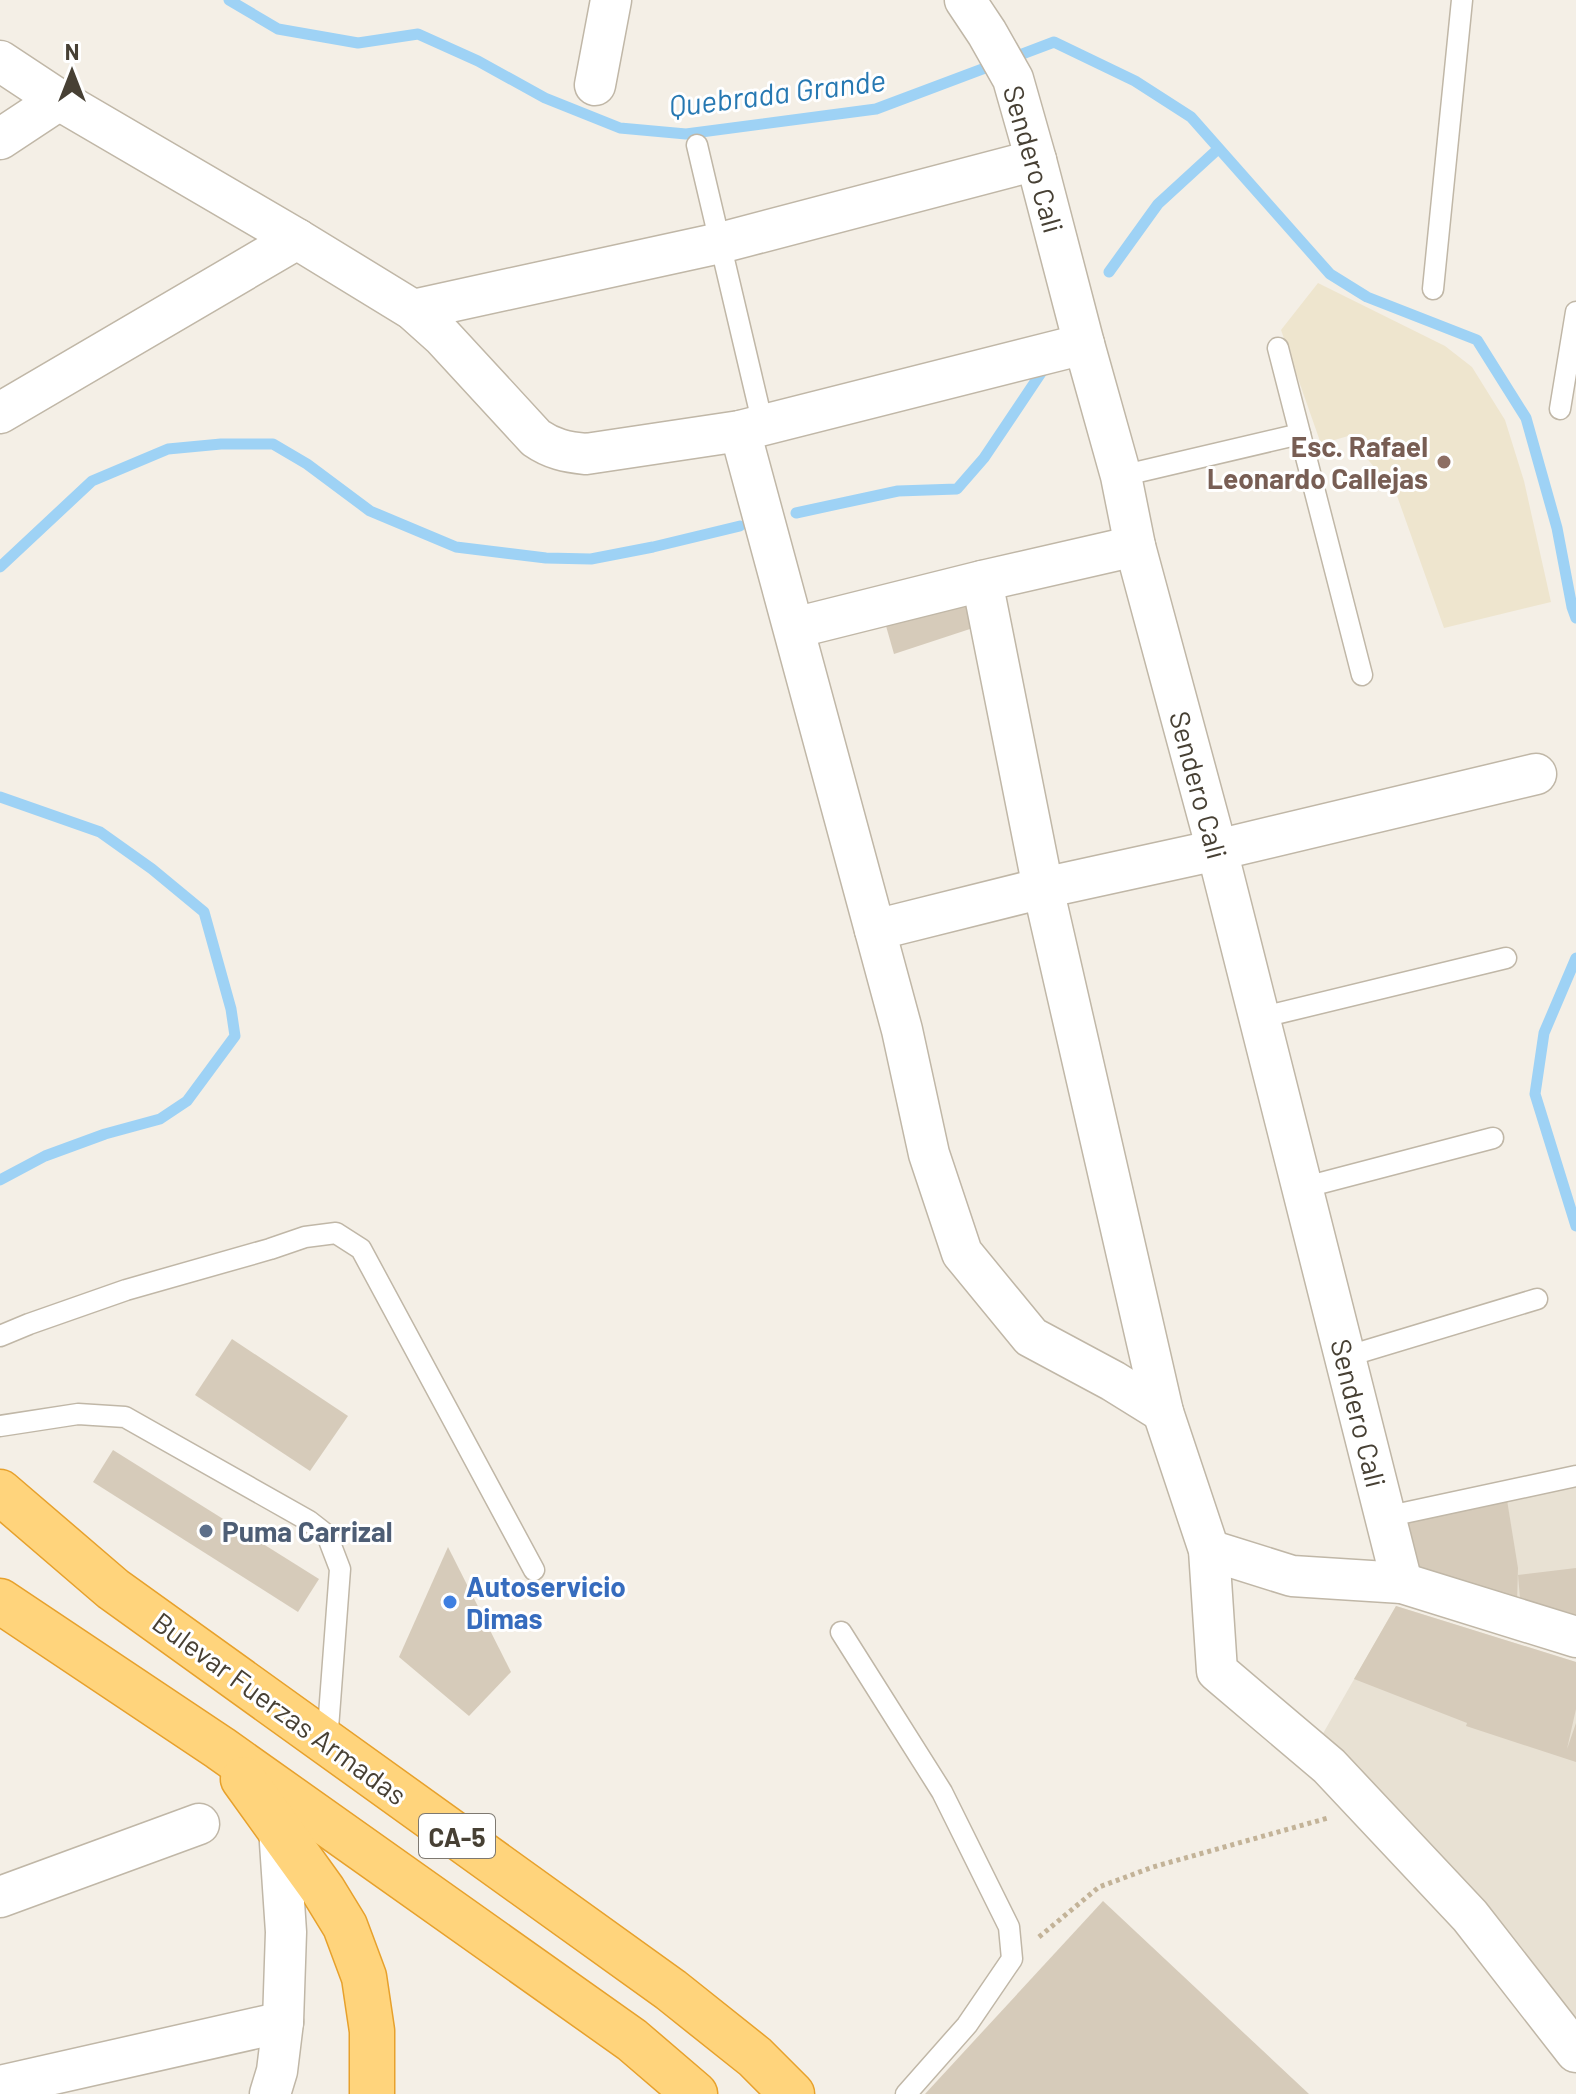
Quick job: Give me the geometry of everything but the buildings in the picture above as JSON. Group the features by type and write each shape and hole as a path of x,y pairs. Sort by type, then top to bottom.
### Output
{"highway":[{"name":"Bulevar Fuerzas Armadas","path":"0,1492 113,1589 671,1990 755,2057 792,2094"},
{"name":"CA-5","path":"0,1601 220,1748 632,2040 695,2094"},
{"path":"220,1748 323,1890 345,1926 364,1977 372,2031 372,2094"}],"street":[{"path":"595,85 611,0"},
{"name":"Sendero Cali","path":"965,0 1013,79 1036,160 1121,476 1135,546 1217,850 1402,1583"},
{"path":"0,61 59,100 413,310 442,336 536,438 550,448 586,454 751,428 1084,344"},
{"path":"0,139 59,100"},
{"path":"413,310 720,243 1036,160"},
{"path":"0,413 297,239"},
{"path":"751,428 794,628 902,1030 929,1154 962,1253 1031,1337 1163,1412"},
{"path":"794,628 1135,546"},
{"path":"982,581 1043,888 1163,1412 1209,1550 1217,1671 1329,1766 1470,1916 1574,2045"},
{"path":"875,930 1536,774"},
{"path":"1209,1550 1292,1576 1402,1583 1576,1637"},
{"path":"0,1897 199,1824"},
{"path":"270,2094 277,2071 283,2022 286,1932 279,1828"},
{"path":"0,2086 283,2022"}],"lane":[{"path":"1433,289 1462,0"},
{"path":"697,145 720,243 751,428"},
{"path":"1560,409 1576,312"},
{"path":"1278,348 1362,675"},
{"path":"1121,476 1300,434"},
{"path":"1259,1018 1506,958"},
{"path":"1302,1188 1493,1138"},
{"path":"0,1336 126,1290 305,1237 336,1233 361,1249 534,1570"},
{"path":"1345,1357 1537,1299"},
{"path":"0,1426 78,1414 125,1417 309,1521 327,1535 340,1569 327,1742"},
{"path":"1385,1517 1576,1476"},
{"path":"841,1632 942,1792 1009,1927 1012,1959 967,2025 906,2094"}],"path":[{"path":"1012,1959 1099,1887 1153,1867 1368,1808"}],"shaded area":[{"name":"Esc. Rafael Leonardo Callejas","path":"1318,283 1445,346 1472,367 1505,420 1524,481 1551,602 1444,628 1396,493 1348,436 1321,444 1281,330"},
{"path":"1576,1486 1576,1622 1494,1597 1397,1524"},
{"path":"1396,1606 1576,1662 1576,2020 1321,1737"}],"waterway":[{"name":"Quebrada Grande","path":"229,0 278,29 358,43 418,34 478,61 545,98 620,128 686,134 876,109 1054,42 1135,81 1191,117 1330,274 1367,297 1477,340 1526,418 1557,528 1576,618"},
{"path":"1109,272 1158,204 1218,149"},
{"path":"796,513 898,491 957,489 984,458 1045,367"},
{"path":"0,567 92,481 168,449 221,444 273,444 307,464 370,511 456,547 546,558 591,559 740,526"},
{"path":"0,797 100,832 204,912 231,1009 235,1036 187,1101 160,1119 105,1134 45,1156 0,1180"},
{"name":"Quebrada Grande","path":"1576,958 1544,1033 1535,1094 1576,1226"}],"place":[{"name":"Esc. Rafael Leonardo Callejas","path":"1444,462"},
{"name":"Puma Carrizal","path":"206,1531"},
{"name":"Autoservicio Dimas","path":"450,1602"}]}
